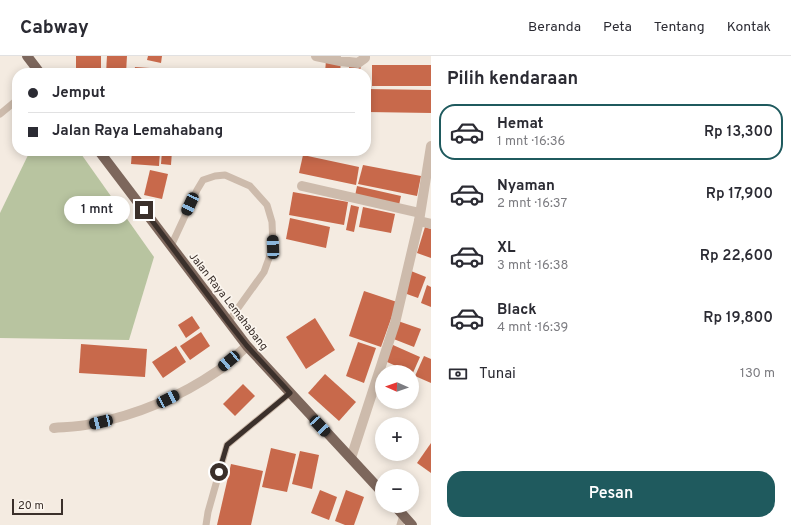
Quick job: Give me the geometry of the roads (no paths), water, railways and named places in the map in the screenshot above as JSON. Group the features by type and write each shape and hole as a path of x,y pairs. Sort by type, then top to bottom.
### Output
{"main road":[{"path":"27,56 36,68"},
{"name":"Jalan Raya Lemahabang","path":"103,156 247,346 375,484"},
{"path":"403,515 412,525"}],"street":[{"path":"316,56 358,63 365,58 365,56"},
{"path":"351,458 396,323 419,217 431,146"},
{"path":"302,186 419,217 431,224"},
{"path":"54,428 103,421 124,416 158,404 202,381 220,369 247,346"}],"lane":[{"path":"0,114 12,104"},
{"path":"171,246 203,180 215,176 225,175 250,186 268,205 272,222 273,247 264,272 228,322"},
{"path":"206,525 208,512 227,445 290,393"},
{"path":"400,525 403,515"}]}
